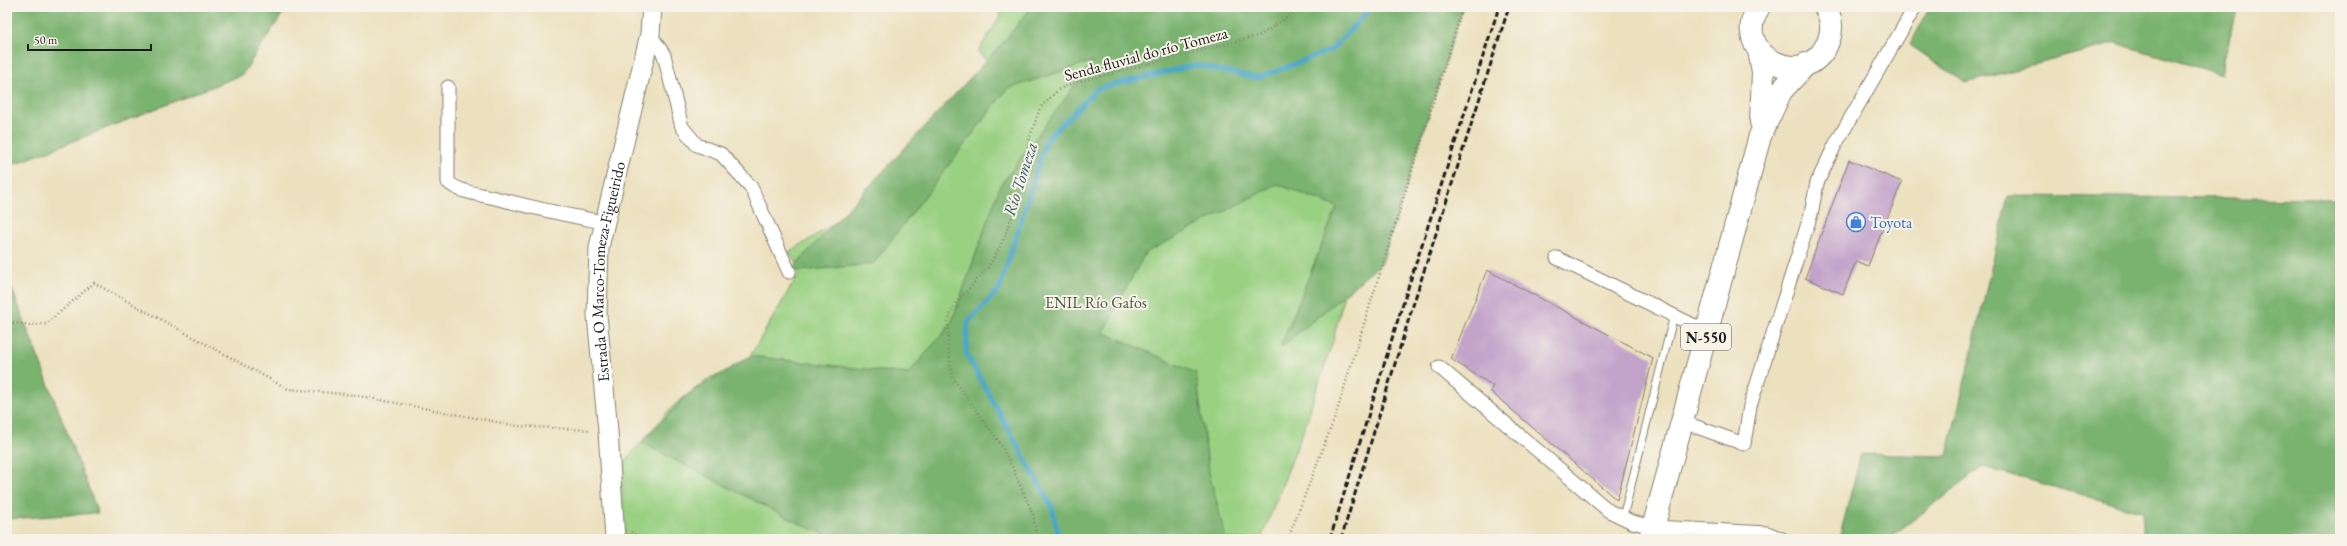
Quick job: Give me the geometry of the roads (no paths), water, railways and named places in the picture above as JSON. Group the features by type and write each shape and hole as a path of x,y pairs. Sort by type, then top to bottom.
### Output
{"highway":[{"name":"N-550","path":"1759,7 1754,19 1752,30 1759,50 1763,72 1760,136"},
{"name":"N-550","path":"1759,50 1767,58 1780,66 1790,67 1806,64 1819,57 1827,46 1831,36 1831,21 1825,7"},
{"name":"N-550","path":"1652,533 1760,136 1780,91 1806,64"}],"street":[{"name":"Estrada O Marco-Tomeza-Figueirido","path":"615,539 608,431 597,315 599,247 650,34 652,7"},
{"path":"1683,422 1744,444 1750,406 1811,214 1817,183 1835,144 1915,7"},
{"path":"650,34 664,55 682,127 697,145 721,154 751,187 789,272"},
{"path":"448,87 448,182 460,189 561,214 604,222"},
{"path":"1557,258 1707,332"},
{"path":"1439,367 1609,511 1652,533 1767,533 1782,539"}],"lane":[{"path":"1622,517 1674,315"}],"waterway":[{"name":"Río Tomeza","path":"1059,539 1052,507 966,353 968,322 999,290 1047,139 1097,89 1195,65 1258,78 1331,50 1372,7"}],"railway":[{"path":"1330,539 1404,300 1499,7"},
{"path":"1341,539 1414,302 1509,7"}],"place":[{"name":"Toyota","path":"1856,222"}],"park label":[{"name":"ENIL Río Gafos","path":"1096,302"}]}
